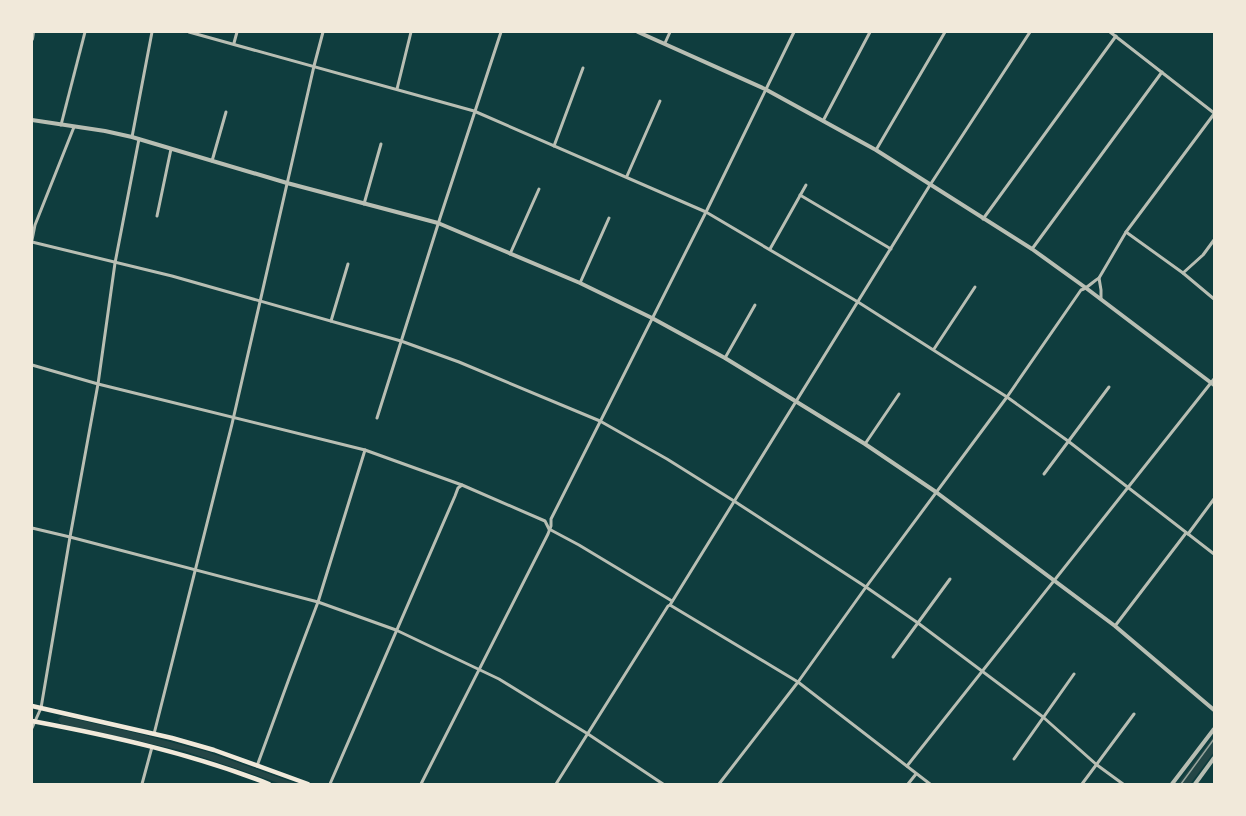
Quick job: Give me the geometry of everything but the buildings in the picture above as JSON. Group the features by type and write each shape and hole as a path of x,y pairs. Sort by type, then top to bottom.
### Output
{"main road":[{"path":"32,706 214,750 308,784"},
{"path":"33,722 152,747 206,762 254,782 269,784"}],"street":[{"path":"32,39 33,32"},
{"path":"61,125 85,32"},
{"path":"132,137 152,32"},
{"path":"189,32 474,111 705,212 858,302 1008,397 1215,555"},
{"path":"234,43 237,32"},
{"path":"154,734 234,418 323,32"},
{"path":"397,89 411,32"},
{"path":"377,418 501,32"},
{"path":"638,32 765,89 876,150 1032,249 1214,382 1053,580 907,766"},
{"path":"665,43 670,32"},
{"path":"421,784 551,526 551,519 794,32"},
{"path":"823,121 870,32"},
{"path":"876,150 945,32"},
{"path":"556,784 930,185 1030,32"},
{"path":"719,784 798,682 866,586 1008,397 1081,290 1099,278 1126,232 1215,113 1110,32"},
{"path":"983,219 1116,36"},
{"path":"554,146 583,68"},
{"path":"1032,249 1162,72"},
{"path":"627,176 660,101"},
{"path":"212,161 225,112"},
{"path":"32,120 132,137 287,183 438,223 580,283 652,318 796,401 866,444 936,492 1115,626 1215,710"},
{"path":"74,127 35,225 32,241 260,300 401,341 464,364 600,421 667,459 866,586 1043,717 1096,765 1123,784"},
{"path":"32,728 41,708 98,384 115,263 139,139"},
{"path":"364,204 381,144"},
{"path":"157,216 171,149"},
{"path":"770,249 806,184"},
{"path":"510,254 538,189"},
{"path":"800,195 891,249"},
{"path":"580,283 609,218"},
{"path":"1126,232 1215,299"},
{"path":"1183,273 1203,255 1215,240"},
{"path":"331,321 348,264"},
{"path":"1099,278 1101,299"},
{"path":"934,349 975,287"},
{"path":"725,358 755,305"},
{"path":"32,365 98,384 365,450 462,484 545,521 549,529 579,545 798,682 930,784"},
{"path":"1044,474 1109,387"},
{"path":"866,444 899,394"},
{"path":"257,766 318,602 365,450"},
{"path":"330,784 458,488 462,484"},
{"path":"1115,626 1215,499"},
{"path":"32,528 318,602 396,630 499,679 663,784"},
{"path":"894,657 950,579"},
{"path":"1014,759 1074,674"},
{"path":"1083,784 1134,714"},
{"path":"1172,784 1215,729"},
{"path":"142,784 152,747"},
{"path":"1195,784 1215,758"},
{"path":"908,784 916,774"}],"shaded area":[{"path":"62,716 208,752 297,784 281,784 184,751 61,724 58,719"},
{"path":"1214,736 1214,752 1190,784 1178,784"}],"tram line":[{"path":"1181,784 1214,739"}]}
